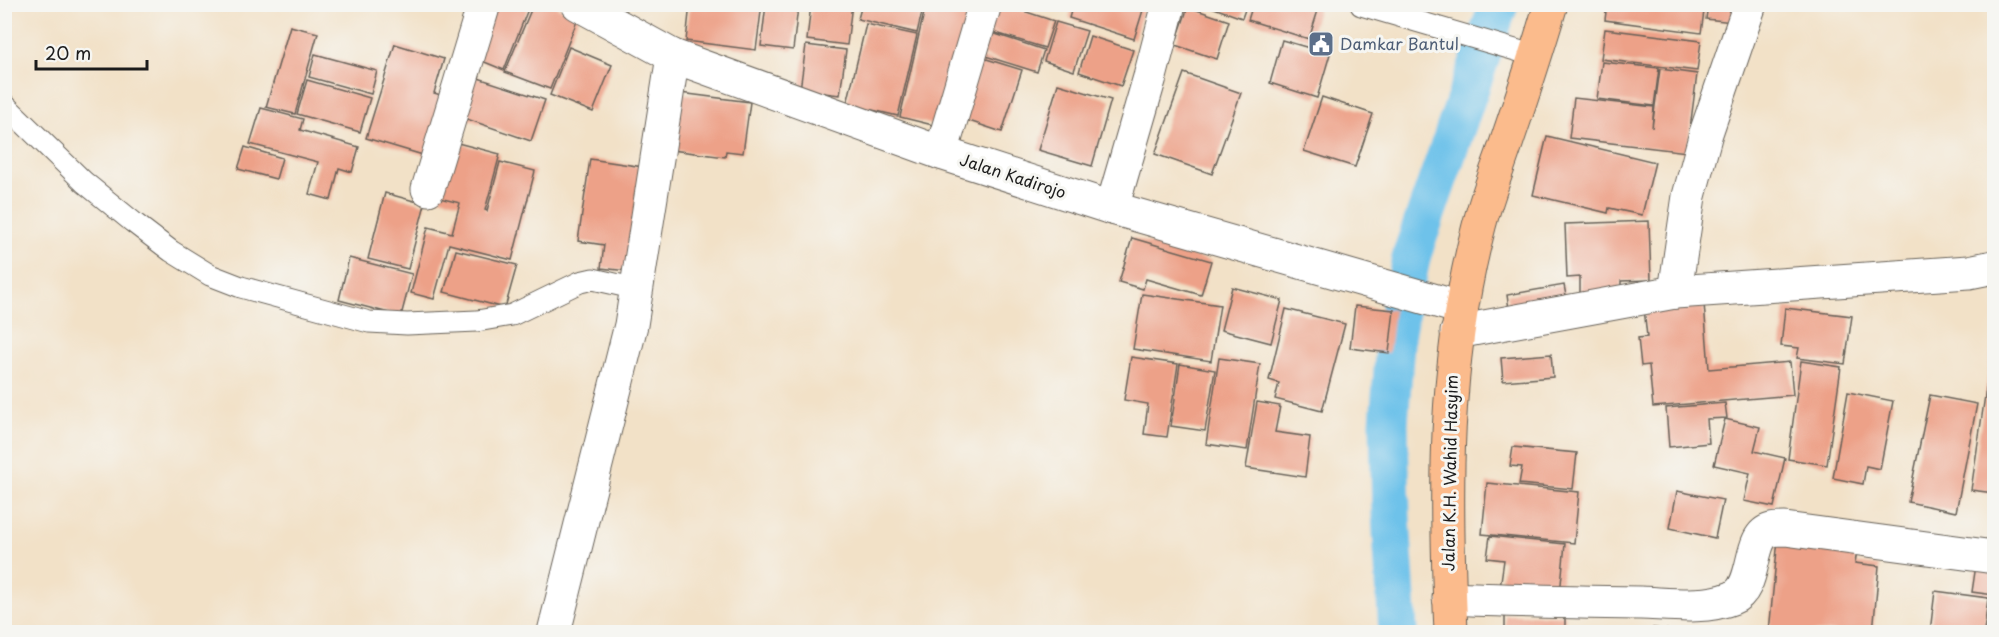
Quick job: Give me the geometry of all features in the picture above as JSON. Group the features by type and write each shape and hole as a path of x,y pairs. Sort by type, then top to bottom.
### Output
{"main road":[{"name":"Jalan K.H. Wahid Hasyim","path":"1451,633 1447,503 1448,414 1457,315 1525,53 1551,4"}],"street":[{"path":"428,189 484,4"},
{"path":"941,153 985,4"},
{"path":"1112,208 1169,4"},
{"path":"1675,292 1689,196 1706,133 1750,4"},
{"name":"Jalan Kadirojo","path":"584,6 673,56 941,153 1112,208 1400,291 1457,315"},
{"path":"554,633 632,325 673,56"},
{"path":"1457,315 1675,292 1969,272 1995,267"},
{"path":"1449,598 1701,604 1733,598 1742,591 1747,582 1759,539 1770,530 1796,530 1995,557"}],"lane":[{"path":"1361,5 1525,53"},
{"path":"4,104 84,182 142,229 171,251 210,275 242,287 369,322 408,324 477,321 512,315 580,282 592,279 638,289"}],"building":[{"path":"491,4 530,4 504,70 470,56"},
{"path":"690,4 762,4 756,50 686,41"},
{"path":"766,4 798,7 793,50 761,46"},
{"path":"811,4 852,4 847,45 807,40"},
{"path":"862,4 924,4 917,33 858,19"},
{"path":"926,4 970,4 941,127 900,117"},
{"path":"995,4 1002,4 1054,21 1045,48 986,30"},
{"path":"1073,4 1136,4 1144,7 1134,39 1069,18"},
{"path":"1203,4 1247,4 1242,18"},
{"path":"1253,4 1320,4 1309,39 1248,20"},
{"path":"1607,4 1705,4 1701,33 1605,20"},
{"path":"1708,4 1735,4 1733,22 1706,19"},
{"path":"533,5 552,5 579,16 550,89 505,72"},
{"path":"1188,7 1229,21 1217,59 1175,45"},
{"path":"1056,22 1087,31 1074,71 1044,61"},
{"path":"866,24 917,35 898,116 847,104"},
{"path":"290,26 318,33 295,114 266,107"},
{"path":"1605,29 1701,41 1697,71 1601,59"},
{"path":"986,31 1044,50 1037,72 979,54"},
{"path":"1090,36 1133,50 1121,86 1079,72"},
{"path":"1282,40 1330,54 1317,98 1270,83"},
{"path":"395,44 444,59 434,93 451,98 433,158 366,138"},
{"path":"806,45 846,50 840,95 800,90"},
{"path":"569,47 612,65 593,112 550,95"},
{"path":"315,54 377,71 371,94 309,77"},
{"path":"980,57 1022,70 1002,132 960,118"},
{"path":"1602,62 1659,68 1654,106 1597,99"},
{"path":"1660,69 1697,74 1687,152 1569,138 1574,98 1654,107 1652,128"},
{"path":"1184,73 1241,93 1212,174 1155,154"},
{"path":"472,76 545,100 531,141 458,116"},
{"path":"307,80 370,98 360,132 297,114"},
{"path":"1058,84 1111,100 1092,166 1038,150"},
{"path":"680,93 750,102 743,153 726,151 725,157 672,150"},
{"path":"1322,97 1373,114 1355,167 1304,151"},
{"path":"261,108 303,119 300,130 359,147 352,172 339,168 331,200 309,194 318,162 250,144"},
{"path":"1547,136 1655,162 1642,215 1609,208 1608,213 1533,195"},
{"path":"450,141 500,154 485,210 487,211 500,162 535,171 512,260 449,244 434,299 411,293 428,227 452,233 460,203 435,197"},
{"path":"245,147 282,158 276,179 238,169"},
{"path":"590,159 643,167 627,271 601,268 604,245 578,241"},
{"path":"385,193 425,204 408,269 368,259"},
{"path":"1649,221 1651,280 1621,281 1621,292 1580,294 1580,277 1567,278 1565,224"},
{"path":"1132,238 1211,261 1201,295 1146,279 1143,289 1119,282"},
{"path":"456,250 517,265 505,308 444,292"},
{"path":"349,258 412,274 401,316 339,300"},
{"path":"1564,285 1568,306 1510,316 1507,295"},
{"path":"1232,287 1282,300 1271,343 1221,330"},
{"path":"1142,294 1220,305 1211,361 1133,349"},
{"path":"1704,303 1709,369 1790,362 1793,395 1653,407 1649,365 1641,366 1638,338 1647,337 1644,308"},
{"path":"1355,306 1394,310 1389,353 1350,348"},
{"path":"1785,308 1852,316 1845,364 1797,358 1799,348 1781,346"},
{"path":"1286,309 1345,324 1322,411 1275,399 1279,383 1269,380"},
{"path":"1551,354 1553,377 1503,381 1501,358"},
{"path":"1991,355 1994,355 1994,493 1971,490"},
{"path":"1131,357 1178,364 1167,437 1144,434 1148,404 1124,400"},
{"path":"1219,358 1260,364 1247,450 1206,444"},
{"path":"1801,361 1841,367 1827,465 1788,459"},
{"path":"1180,364 1215,370 1205,431 1171,426"},
{"path":"1848,392 1893,401 1880,469 1866,466 1863,484 1833,478"},
{"path":"1930,395 1977,404 1956,512 1908,502"},
{"path":"1257,402 1280,406 1275,432 1310,437 1305,477 1246,468"},
{"path":"1725,403 1727,418 1707,419 1709,443 1669,447 1666,408"},
{"path":"1725,419 1760,427 1754,451 1785,458 1774,507 1744,501 1750,473 1714,465"},
{"path":"1513,447 1577,453 1573,489 1519,484 1522,467 1510,466"},
{"path":"1487,483 1579,492 1574,543 1482,534"},
{"path":"1677,491 1723,500 1715,538 1670,528"},
{"path":"1490,536 1565,544 1560,594 1500,588 1504,560 1487,558"},
{"path":"1778,539 1858,545 1855,563 1879,566 1873,632 1769,632"},
{"path":"1976,565 1994,568 1994,595 1972,592"},
{"path":"1935,591 1988,598 1984,632 1930,632"},
{"path":"1505,615 1565,615 1565,632 1505,632"},
{"path":"1653,628 1679,631 1679,632 1653,632"}],"waterway":[{"path":"1398,632 1391,516 1389,423 1396,330 1412,254 1499,4"}],"place":[{"name":"Damkar Bantul","path":"1321,44"}]}
